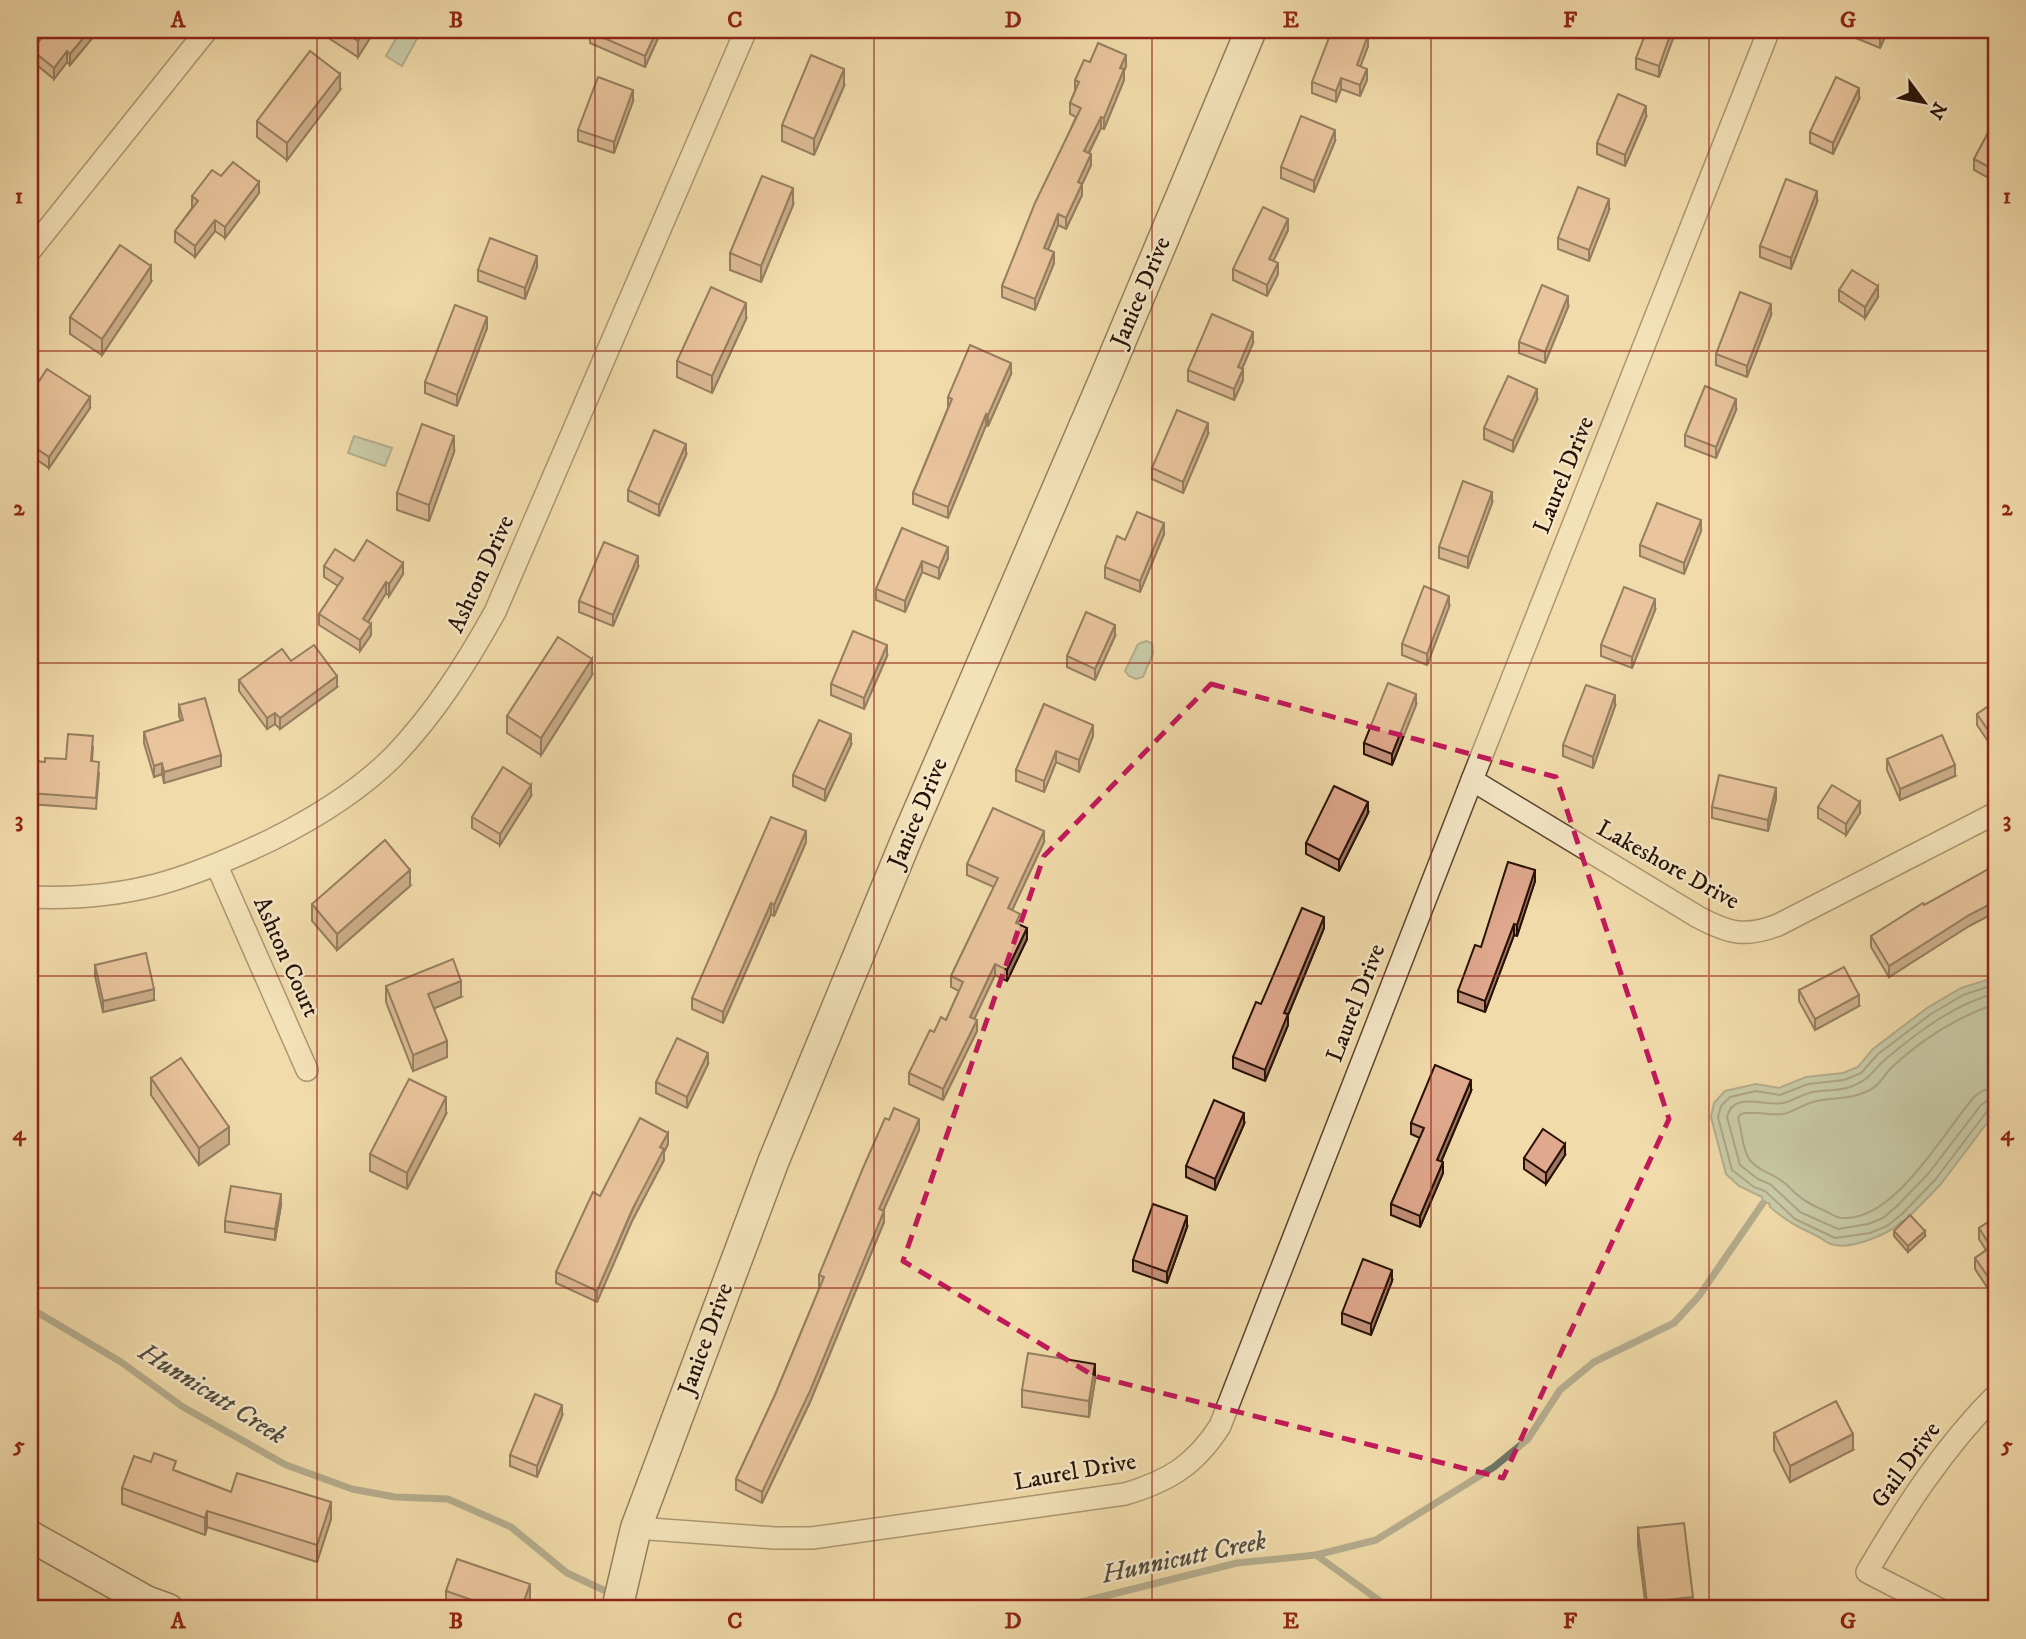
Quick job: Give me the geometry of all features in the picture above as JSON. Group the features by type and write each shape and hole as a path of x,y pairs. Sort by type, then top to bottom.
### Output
{"street":[{"path":"30,251 207,30"},
{"name":"Ashton Drive","path":"30,897 79,898 115,894 151,888 218,866 307,822 364,782 392,758 422,725 470,657 495,612 746,30"},
{"name":"Janice Drive","path":"617,1609 636,1528 741,1244 907,838 1251,30"},
{"name":"Laurel Drive","path":"636,1528 812,1538 1125,1494 1159,1482 1193,1461 1208,1444 1220,1426 1769,30"},
{"name":"Lakeshore Drive","path":"1472,780 1698,917 1717,927 1749,934 1778,925 1996,813"},
{"name":"Ashton Court","path":"218,866 307,1070"},
{"name":"Gail Drive","path":"1939,1609 1867,1572 1907,1503 1979,1412 1996,1395"},
{"path":"30,1536 146,1601 168,1609"}],"highlighted area":[{"path":"1211,684 1556,777 1669,1119 1503,1478 1094,1376 903,1261 1044,856"}],"water":[{"path":"401,30 410,30 419,35 402,66 386,56"},
{"path":"354,436 392,448 385,466 348,453"},
{"path":"1146,641 1152,643 1153,653 1143,677 1136,679 1125,671 1138,644"},
{"path":"1996,977 1996,1111 1940,1185 1905,1221 1869,1240 1839,1246 1831,1244 1787,1220 1770,1207 1769,1203 1763,1203 1762,1197 1739,1186 1726,1174 1711,1117 1714,1103 1725,1091 1756,1084 1779,1088 1806,1077 1843,1073 1858,1067 1873,1049 1927,1008 1961,988"}],"building":[{"path":"48,30 90,30 70,54 67,51 54,68 32,50"},
{"path":"341,30 365,30 358,41"},
{"path":"590,30 657,30 645,56"},
{"path":"1332,30 1367,30 1365,33 1368,35 1357,65 1367,69 1360,85 1341,78 1336,91 1312,82"},
{"path":"1647,30 1672,30 1659,66 1636,58"},
{"path":"1862,30 1883,30 1880,37"},
{"path":"1098,43 1126,55 1120,68 1124,69 1104,118 1101,117 1084,151 1091,154 1078,182 1082,184 1066,218 1058,214 1044,248 1054,252 1035,299 1002,286 1035,203 1081,108 1070,103 1079,82 1075,80 1084,60 1090,62"},
{"path":"310,51 340,74 287,143 257,121"},
{"path":"811,55 844,69 814,139 782,125"},
{"path":"598,77 633,90 614,142 578,130"},
{"path":"1836,77 1859,88 1833,143 1810,132"},
{"path":"1618,94 1646,106 1625,155 1597,143"},
{"path":"1301,116 1335,130 1314,181 1281,167"},
{"path":"1996,118 1996,171 1974,159"},
{"path":"233,162 259,182 225,227 215,220 195,246 175,231 198,201 192,196 212,170 221,176"},
{"path":"762,176 793,188 761,266 730,253"},
{"path":"1786,179 1817,191 1791,258 1760,246"},
{"path":"1578,187 1609,199 1589,250 1558,238"},
{"path":"1263,207 1288,219 1269,259 1278,263 1267,285 1233,269"},
{"path":"490,238 537,256 525,288 478,270"},
{"path":"120,245 151,266 102,339 70,317"},
{"path":"1852,270 1878,286 1865,307 1839,290"},
{"path":"1542,285 1568,296 1545,352 1519,342"},
{"path":"711,287 746,303 712,376 677,361"},
{"path":"1740,292 1771,304 1747,366 1716,354"},
{"path":"455,305 487,317 457,395 425,382"},
{"path":"1212,314 1253,332 1238,367 1243,369 1234,389 1188,370"},
{"path":"970,345 1011,363 988,415 986,414 948,507 913,493 952,399 948,397"},
{"path":"47,369 90,397 49,457 30,444 30,395"},
{"path":"1508,376 1537,389 1513,441 1484,428"},
{"path":"1705,386 1736,399 1716,447 1685,435"},
{"path":"1177,410 1208,423 1183,482 1152,468"},
{"path":"422,424 454,436 429,505 397,493"},
{"path":"654,430 686,444 659,505 628,490"},
{"path":"1463,481 1492,492 1468,557 1439,547"},
{"path":"1657,503 1701,520 1684,563 1640,545"},
{"path":"1137,512 1164,523 1140,581 1105,567 1117,536 1125,540"},
{"path":"902,528 948,547 939,568 922,561 905,601 876,589"},
{"path":"367,540 403,563 389,584 386,582 363,619 371,624 360,640 319,614 343,578 324,566 335,549 354,561"},
{"path":"604,542 638,556 613,615 579,601"},
{"path":"1424,586 1449,596 1427,654 1402,644"},
{"path":"1624,587 1655,599 1632,657 1601,645"},
{"path":"1086,612 1115,625 1095,669 1067,656"},
{"path":"853,631 887,645 864,698 831,684"},
{"path":"558,637 592,659 541,738 507,716"},
{"path":"314,645 337,676 280,718 275,713 267,718 239,680 282,649 291,661"},
{"path":"1388,683 1416,694 1392,754 1364,743"},
{"path":"1586,685 1615,695 1593,757 1563,745"},
{"path":"205,698 221,755 164,772 162,763 154,766 144,732 183,720 179,705"},
{"path":"1996,701 1996,737 1994,739 1977,714"},
{"path":"1044,704 1093,725 1079,760 1056,751 1044,781 1016,770"},
{"path":"819,720 851,734 825,790 793,775"},
{"path":"68,734 93,736 91,761 99,762 96,798 30,793 30,761 45,762 45,758 66,759"},
{"path":"1942,735 1955,765 1900,789 1887,759"},
{"path":"503,767 531,785 500,834 472,817"},
{"path":"1719,775 1776,788 1768,820 1712,807"},
{"path":"1832,785 1860,802 1846,824 1818,807"},
{"path":"1334,786 1368,802 1339,860 1306,843"},
{"path":"993,808 1044,831 1008,908 1020,914 1016,923 1027,928 1007,970 995,964 970,1017 977,1020 943,1089 909,1073 930,1030 934,1032 941,1017 946,1020 963,982 951,976 998,878 967,864"},
{"path":"771,817 806,831 723,1012 692,998"},
{"path":"385,840 410,870 337,934 312,904"},
{"path":"1508,862 1535,870 1517,925 1514,924 1485,1001 1458,991 1475,945 1481,947"},
{"path":"1994,866 1996,901 1889,966 1871,936 1923,903 1924,905"},
{"path":"1302,908 1324,917 1284,1013 1288,1014 1265,1070 1233,1057 1256,1002 1261,1004"},
{"path":"146,953 154,989 103,1001 95,965"},
{"path":"453,959 461,981 428,994 447,1041 413,1055 386,986"},
{"path":"1844,967 1859,995 1815,1019 1799,990"},
{"path":"677,1038 708,1053 687,1097 656,1082"},
{"path":"181,1058 229,1127 199,1148 151,1078"},
{"path":"1435,1065 1471,1080 1437,1160 1443,1162 1420,1216 1391,1204 1424,1128 1411,1123"},
{"path":"409,1079 446,1097 407,1173 370,1154"},
{"path":"1214,1100 1244,1113 1215,1179 1186,1166"},
{"path":"894,1108 919,1119 879,1209 884,1211 810,1391 762,1492 736,1479 775,1395 824,1277 819,1275 863,1168 885,1118 889,1120"},
{"path":"640,1118 668,1133 660,1147 664,1149 632,1210 597,1291 556,1272 593,1192 600,1196"},
{"path":"1543,1129 1565,1144 1546,1173 1524,1158"},
{"path":"231,1186 281,1194 275,1229 225,1221"},
{"path":"1153,1204 1187,1216 1167,1272 1133,1260"},
{"path":"1910,1215 1925,1231 1908,1246 1894,1231"},
{"path":"1996,1217 1996,1273 1989,1278 1975,1258 1991,1247 1979,1228"},
{"path":"1363,1259 1392,1270 1371,1324 1342,1313"},
{"path":"1028,1353 1095,1364 1089,1401 1022,1390"},
{"path":"535,1394 562,1405 537,1466 510,1455"},
{"path":"1836,1401 1853,1434 1790,1466 1774,1433"},
{"path":"154,1453 176,1461 173,1470 231,1492 237,1473 331,1502 317,1545 207,1511 205,1518 122,1488 134,1456 151,1462"},
{"path":"1684,1523 1693,1597 1647,1602 1638,1528"},
{"path":"457,1559 530,1584 521,1609 498,1609 446,1591"}],"waterway":[{"path":"1053,1609 1237,1563 1316,1555 1376,1540 1494,1467 1528,1439 1560,1390 1594,1362 1674,1323 1699,1296 1763,1203"},
{"name":"Hunnicutt Creek","path":"30,1308 121,1362 183,1407 286,1465 352,1489 395,1497 448,1499 511,1527 567,1573 612,1594"},
{"name":"Hunnicutt Creek","path":"1316,1555 1391,1609"},
{"name":"Hunnicutt Creek","path":"626,1601 645,1609"}]}
